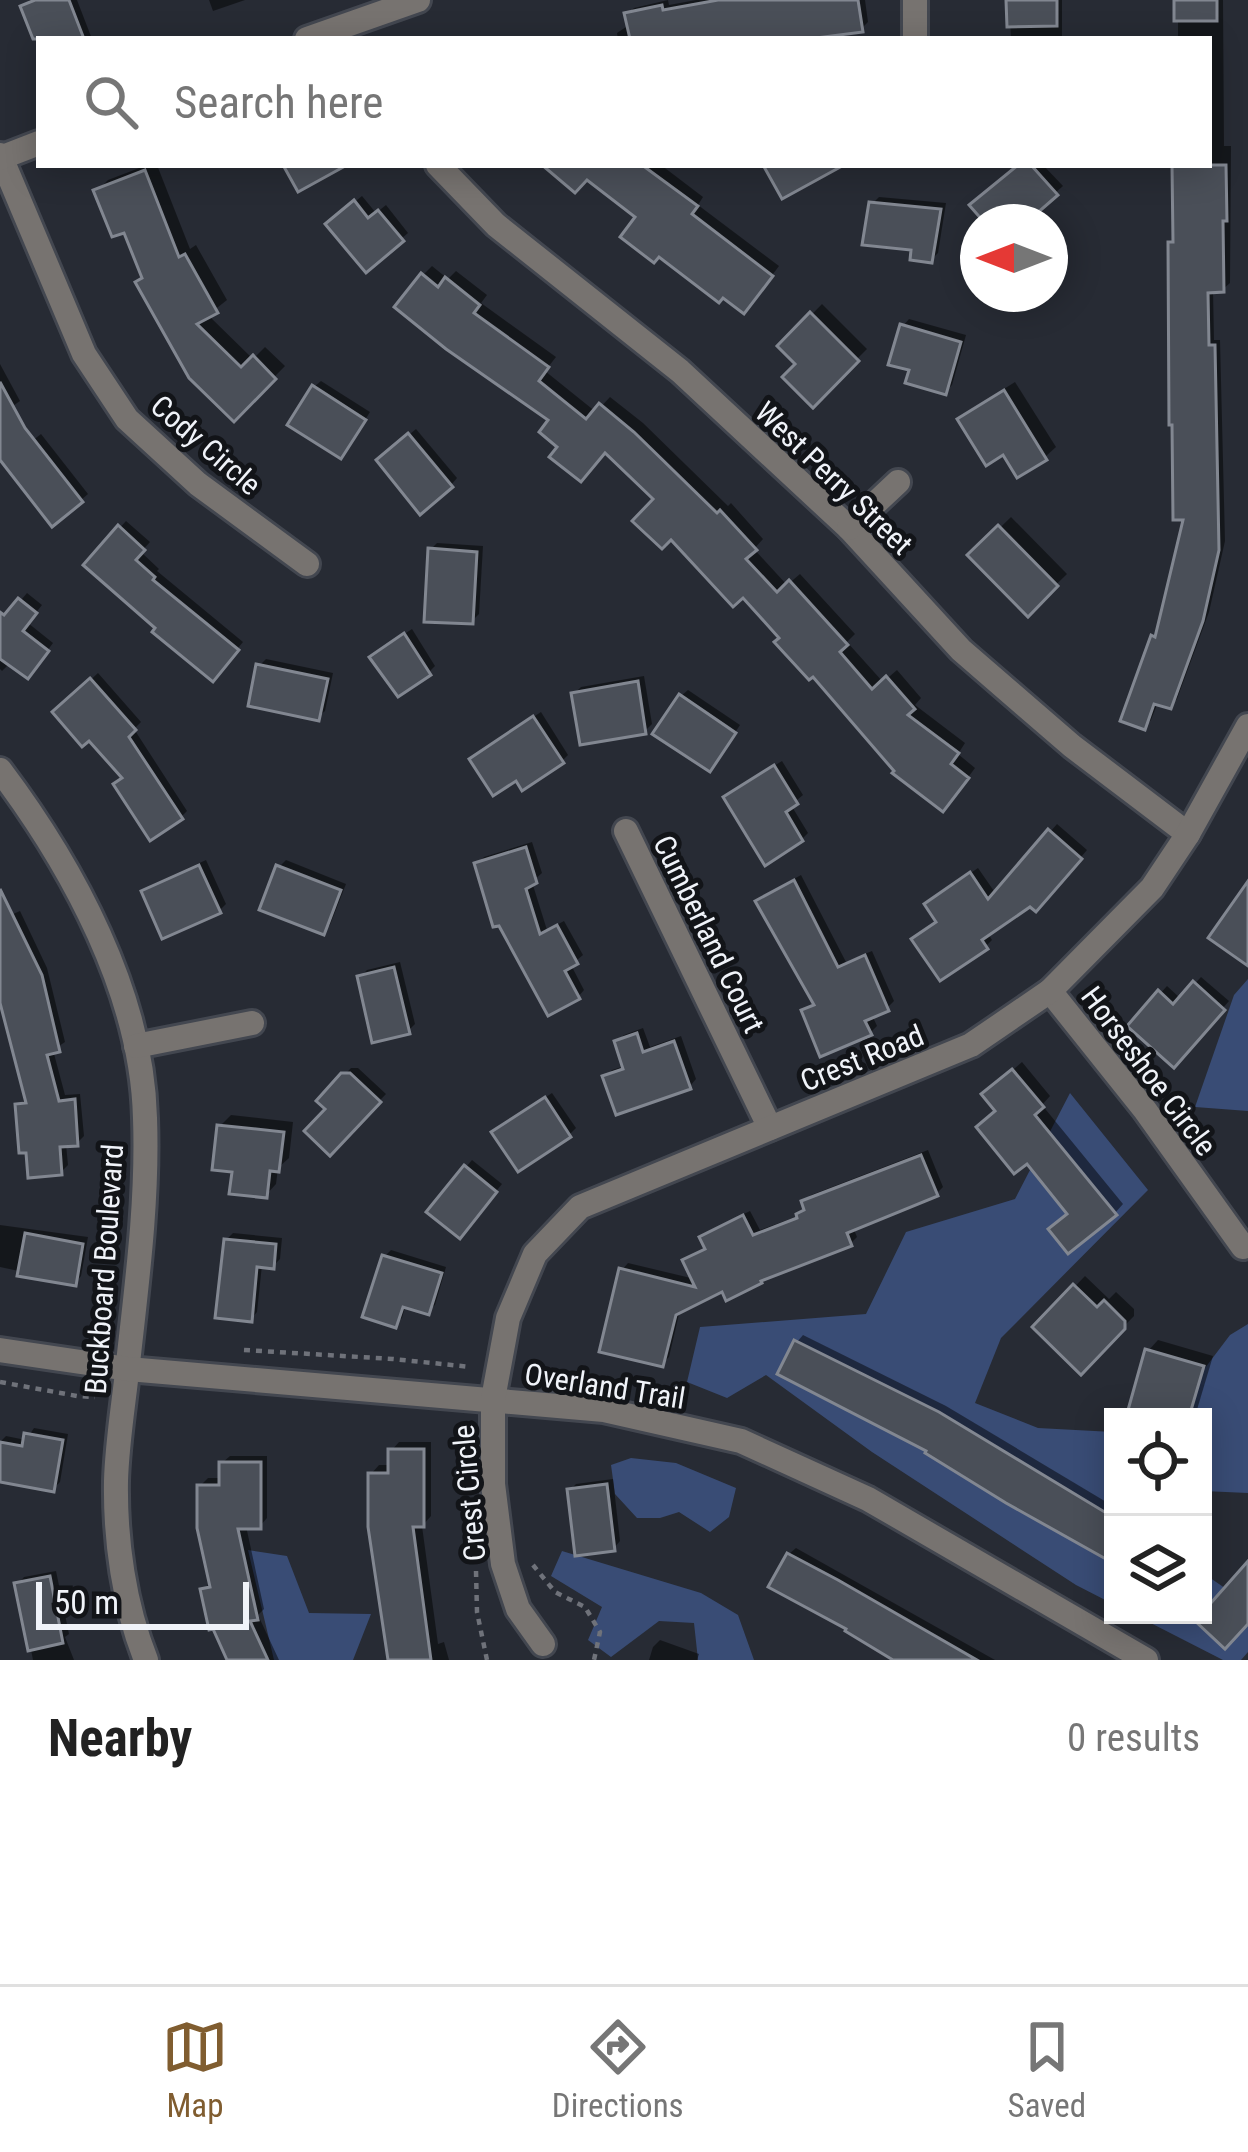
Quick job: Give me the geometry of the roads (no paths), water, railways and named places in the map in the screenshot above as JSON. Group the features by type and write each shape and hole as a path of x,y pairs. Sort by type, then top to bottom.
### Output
{"street":[{"path":"315,36 418,0"},
{"path":"915,0 916,36"},
{"path":"0,157 36,144"},
{"name":"Cody Circle","path":"0,157 84,354 128,419 198,484 308,564"},
{"name":"West Perry Street","path":"441,168 496,225 680,371 849,528 961,650 1072,746 1188,834"},
{"path":"849,528 898,482"},
{"name":"Crest Road","path":"493,1399 508,1318 536,1254 580,1207 971,1045 1050,991 1152,888 1248,726"},
{"name":"Buckboard Boulevard","path":"0,770 49,838 103,945 136,1046 145,1114 144,1209 116,1481 122,1571 146,1660"},
{"name":"Cumberland Court","path":"626,831 770,1128"},
{"name":"Horseshoe Circle","path":"1050,991 1145,1110 1243,1247"},
{"path":"136,1046 252,1024"},
{"name":"Overland Trail","path":"0,1350 128,1369 604,1410 741,1441 868,1499 1146,1660"},
{"name":"Crest Circle","path":"493,1399 493,1484 503,1564 518,1609 543,1644"}]}
